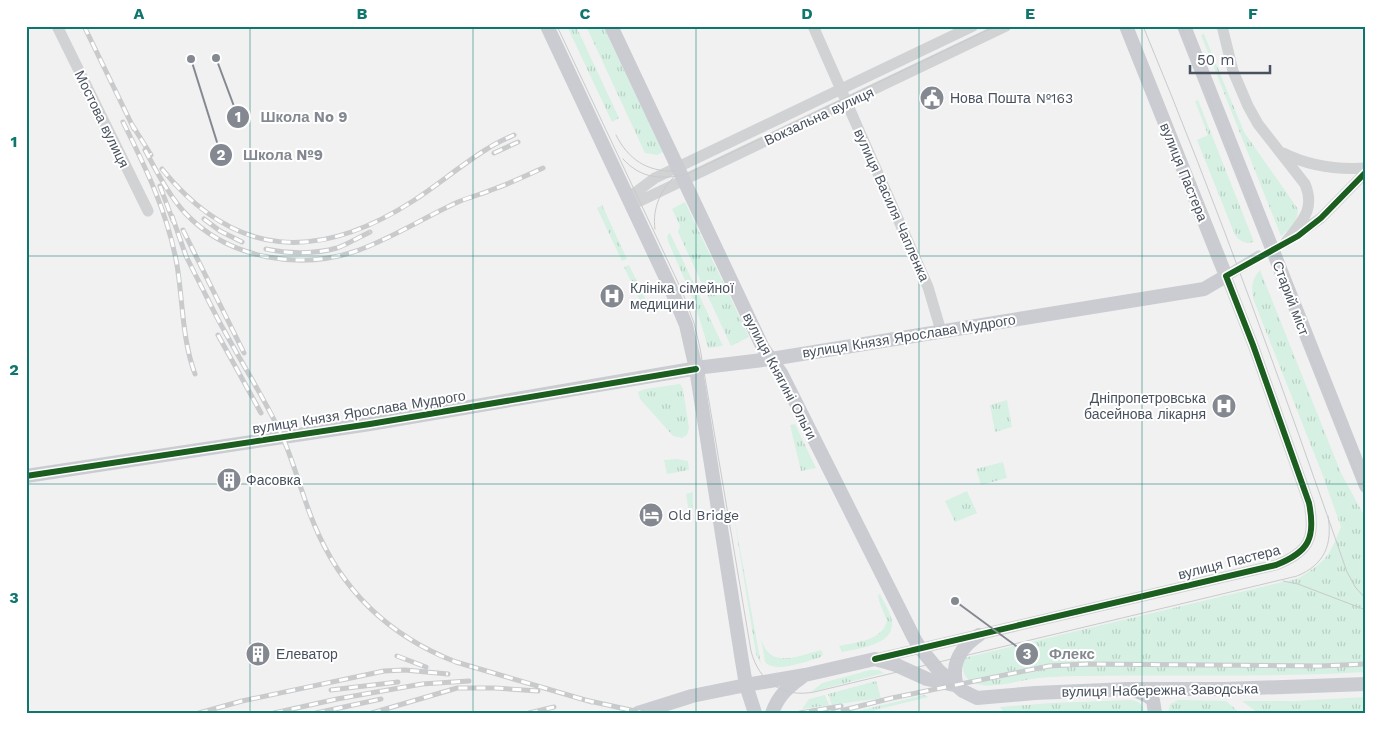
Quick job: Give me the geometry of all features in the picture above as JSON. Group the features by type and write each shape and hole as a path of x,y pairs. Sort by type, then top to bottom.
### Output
{"main road":[{"path":"547,26 681,312 691,342 746,685 755,713"},
{"name":"вулиця Княгині Ольги","path":"611,26 763,348 781,373 920,648 939,671 958,686"},
{"name":"вулиця Пастера","path":"1126,26 1226,276"},
{"name":"Старий міст","path":"1184,26 1366,486"},
{"name":"вулиця Князя Ярослава Мудрого","path":"26,476 370,424 696,369 771,359 1204,289 1226,276"},
{"path":"958,686 954,676 957,658 962,649 979,635"},
{"path":"638,713 692,696 805,675 875,659 896,665 927,679 958,686"},
{"path":"772,713 775,703 784,691 805,675"},
{"name":"вулиця Набережна Заводська","path":"958,686 977,698 1128,688 1224,689 1366,684"},
{"path":"1128,688 1153,700 1155,713"}],"street":[{"name":"Мостова вулиця","path":"57,26 148,211"},
{"name":"вулиця Василя Чапленка","path":"813,26 928,287 941,331"},
{"name":"Вокзальна вулиця","path":"630,201 651,180 973,26"},
{"name":"Вокзальна вулиця","path":"630,201 684,180 1006,26"},
{"path":"1222,26 1233,70 1248,106 1258,124 1281,152 1309,194 1310,202 1304,219 1286,242 1298,236 1321,218 1366,172"},
{"path":"1281,152 1303,162 1330,168 1366,168"},
{"path":"1226,276 1259,256"},
{"name":"вулиця Пастера","path":"875,659 1276,565 1293,558 1305,549 1311,536 1312,520 1309,503 1253,345 1226,276"}],"green space":[{"path":"567,26 576,26 619,118 612,122"},
{"path":"586,26 603,26 663,152 657,155 645,153"},
{"path":"1204,34 1244,132 1298,209 1297,218 1281,236 1201,35"},
{"path":"1198,100 1254,242 1243,242 1235,235 1197,140 1208,135 1195,101"},
{"path":"685,202 749,337 731,346 678,232 680,226 672,209"},
{"path":"602,205 627,259 622,261 597,208"},
{"path":"670,233 723,346 708,348 685,280 668,241 667,236"},
{"path":"629,265 650,309 646,313 624,267"},
{"path":"1260,270 1341,473 1366,519 1366,672 1221,676 1066,676 1038,678 1008,684 984,685 973,683 964,674 964,658 1299,578 1321,562 1330,552 1341,527 1323,476 1254,301 1252,284"},
{"path":"680,384 683,389 689,428 687,435 682,438 673,436 640,399 638,392 645,389"},
{"path":"1007,400 1012,427 995,432 990,405"},
{"path":"795,424 816,468 801,471 790,425"},
{"path":"677,459 688,461 689,470 667,474 664,460"},
{"path":"1003,462 1007,478 981,485 976,469"},
{"path":"967,491 977,513 955,522 945,501"},
{"path":"693,492 692,518 690,518 686,494"},
{"path":"733,511 761,664 756,654"},
{"path":"880,594 891,616 891,631 887,637 873,645 842,652 839,646 868,640 880,633 884,628 887,621 879,601 878,595"},
{"path":"761,638 765,648 777,657 794,657 821,650 823,654 821,657 791,666 776,667 765,662"},
{"path":"870,670 879,670 884,673 811,692 822,683"},
{"path":"876,681 881,698 832,705 828,694"},
{"path":"825,695 829,705 802,709 809,699"},
{"path":"924,695 929,697 875,710 875,713 850,713"},
{"path":"1366,697 1366,712 1361,713 1258,713 1242,701 1295,701"},
{"path":"1131,700 1140,704 1143,708 1143,713 1004,713 1000,707 1052,703"},
{"path":"1178,700 1226,701 1240,713 1168,713 1170,704"}],"tram line":[{"path":"557,26 682,291 694,323 700,348 751,651 760,671 774,685 792,692 814,692 1297,576 1314,566 1325,553 1329,536 1328,516"},
{"path":"623,159 637,171 652,176 669,177 687,174 996,26"},
{"path":"1143,26 1198,161 1299,434 1347,572 1356,588 1366,599"},
{"path":"1181,26 1358,477 1366,492"},
{"path":"616,135 626,151 639,162 655,169 674,171"},
{"path":"655,229 656,206 666,186 676,175"},
{"path":"1283,581 1298,584 1366,610"}],"railway":[{"path":"84,26 134,129"},
{"path":"123,122 148,174 168,228 177,265 183,320 195,374"},
{"path":"131,123 151,155"},
{"path":"162,169 190,199 219,221 248,235 279,242 311,241 344,234 378,221 413,201 490,147 514,135"},
{"path":"494,153 518,142"},
{"path":"145,150 174,200 203,229 223,242 244,251 290,260 314,260 359,250 458,202 543,168"},
{"path":"160,186 173,221"},
{"path":"172,216 186,256 217,318 283,438 314,524 325,548 353,590 389,624 409,639 432,651 456,662 592,702"},
{"path":"204,219 220,231 242,242"},
{"path":"183,230 244,353"},
{"path":"266,249 293,252 320,251 345,245 370,232"},
{"path":"218,335 261,413"},
{"path":"397,656 426,667"},
{"path":"832,713 892,698 1049,666 1087,664 1320,666 1366,664"},
{"path":"199,713 242,701 384,671 405,670 448,674"},
{"path":"274,713 337,699 422,684 469,681"},
{"path":"331,690 398,682"},
{"path":"372,713 457,688 538,691"},
{"path":"316,713 381,699"},
{"path":"585,700 644,713"},
{"path":"800,713 841,706"},
{"path":"529,713 554,707"}],"cycle path":[{"path":"875,659 1276,565 1296,555 1303,549 1310,535 1311,515 1309,503 1253,345 1226,276 1298,236 1321,218 1366,172"},
{"path":"26,476 370,424 696,369"}],"place":[{"name":"Школа No 9","path":"216,58"},
{"name":"Школа №9","path":"191,59"},
{"name":"Нова Пошта №163","path":"932,98"},
{"name":"Клініка сімейної медицини","path":"612,296"},
{"name":"Дніпропетровська басейнова лікарня","path":"1224,406"},
{"name":"Фасовка","path":"229,480"},
{"name":"Old Bridge","path":"651,515"},
{"name":"Флекс","path":"955,601"},
{"name":"Елеватор","path":"258,654"}]}
